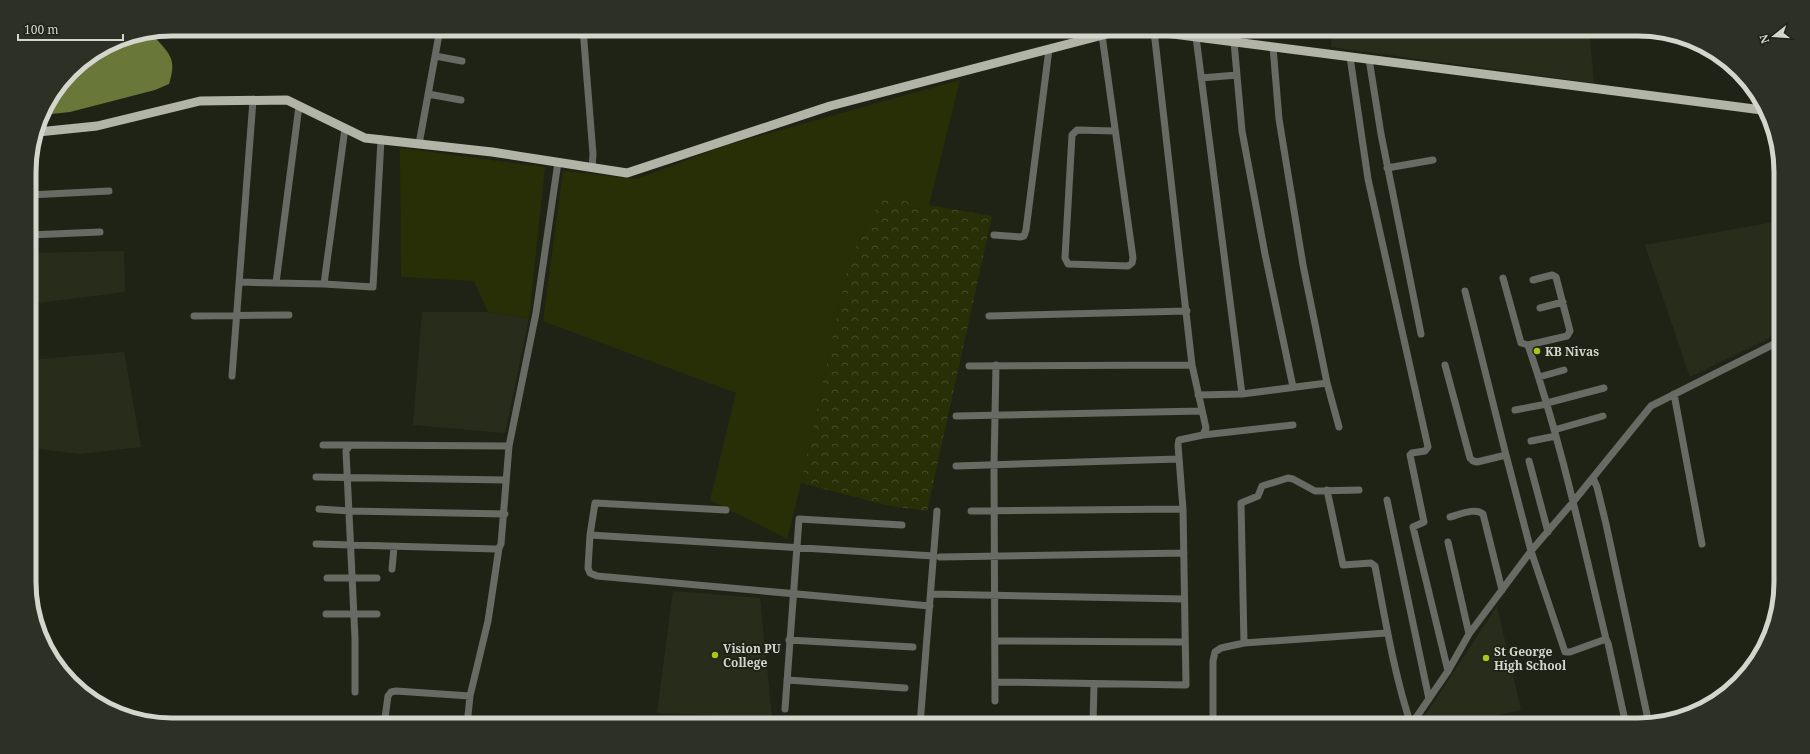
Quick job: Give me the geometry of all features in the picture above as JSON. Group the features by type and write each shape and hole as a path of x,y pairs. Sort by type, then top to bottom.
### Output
{"main road":[{"path":"43,132 97,126 200,101 287,100 364,138 492,152 627,173 830,106 1098,36"},
{"path":"1190,36 1759,110"}],"street":[{"path":"418,144 439,36"},
{"path":"584,36 593,154 592,168"},
{"path":"1102,36 1133,258 1132,263 1128,266 1068,264 1065,258 1072,135 1077,130 1115,132"},
{"path":"1160,36 1192,365 1206,428 1203,435"},
{"path":"1196,37 1242,394"},
{"path":"1234,42 1242,131 1264,254 1293,387"},
{"path":"1273,47 1279,119 1303,265 1327,383 1339,427"},
{"path":"994,235 1020,237 1024,236 1026,230 1048,49"},
{"path":"435,56 462,61"},
{"path":"1350,57 1368,179 1428,447 1425,451 1412,453 1410,455 1424,522 1413,527 1448,671"},
{"path":"1369,59 1388,168 1421,334"},
{"path":"1201,78 1238,75"},
{"path":"428,94 461,100"},
{"path":"232,376 253,100"},
{"path":"276,283 299,106"},
{"path":"324,284 345,128"},
{"path":"240,282 324,284 371,288 374,286 381,140"},
{"path":"1388,168 1433,160"},
{"path":"468,718 470,696 488,621 505,514 509,446 536,313 558,162"},
{"path":"36,195 109,191"},
{"path":"36,235 100,232"},
{"path":"1503,278 1518,337 1521,343 1528,345 1567,336 1570,331 1556,278 1552,275 1533,280"},
{"path":"1465,291 1531,551 1565,652 1570,652 1606,639"},
{"path":"1540,308 1563,302"},
{"path":"989,316 1187,311"},
{"path":"194,316 289,315"},
{"path":"1416,718 1448,671 1469,634 1531,551 1593,478 1651,406 1774,344"},
{"path":"1528,345 1547,403 1573,502 1608,643 1624,718"},
{"path":"995,701 994,465 996,365"},
{"path":"969,366 1192,365"},
{"path":"1445,365 1470,458 1477,462 1506,455"},
{"path":"1539,376 1564,370"},
{"path":"1198,395 1242,394 1327,383"},
{"path":"1514,410 1604,388"},
{"path":"1674,394 1702,544"},
{"path":"956,416 1202,411"},
{"path":"1530,441 1603,416"},
{"path":"995,682 1186,685 1183,509 1178,459 1179,440 1203,435 1293,425"},
{"path":"323,445 509,446"},
{"path":"350,445 346,451 354,614 354,692"},
{"path":"956,466 1178,459"},
{"path":"1529,461 1548,532"},
{"path":"316,477 506,480"},
{"path":"1244,643 1241,503 1258,496 1262,486 1288,478 1293,479 1313,490 1359,490"},
{"path":"1593,478 1606,524 1648,718"},
{"path":"1327,490 1342,565 1371,563 1375,566 1388,632 1409,718"},
{"path":"1387,500 1429,699"},
{"path":"726,510 595,502 590,535 588,568 590,573 597,576 930,606"},
{"path":"319,509 505,514"},
{"path":"971,511 994,509 1183,509"},
{"path":"921,718 931,594 937,557 937,511"},
{"path":"1450,517 1474,511 1482,514 1502,590"},
{"path":"785,709 798,519 902,525"},
{"path":"590,535 937,557 1184,553"},
{"path":"1448,542 1469,634"},
{"path":"316,544 394,547 499,548"},
{"path":"392,569 394,547"},
{"path":"327,578 378,578"},
{"path":"931,594 1184,599"},
{"path":"326,614 377,614"},
{"path":"1212,718 1213,661 1215,652 1221,648 1244,643 1388,632"},
{"path":"789,640 913,647"},
{"path":"995,641 1185,642"},
{"path":"787,680 905,688"},
{"path":"1093,718 1094,684"},
{"path":"385,718 388,696 391,692 396,691 470,696"}],"shaded area":[{"path":"1332,36 1590,36 1594,83 1331,47"},
{"path":"155,37 170,56 172,61 172,75 169,84 155,90 70,112 49,114 54,104 70,82 89,64 104,54 129,43"},
{"path":"1774,222 1774,336 1690,377 1645,245"},
{"path":"124,251 125,292 36,303 36,253"},
{"path":"422,312 488,312 529,318 505,433 413,425"},
{"path":"124,352 141,447 80,454 36,449 36,359"},
{"name":"Vision PU College","path":"673,591 760,598 772,717 657,713"},
{"name":"St George High School","path":"1497,606 1521,710 1483,718 1424,718"}],"green space":[{"path":"960,80 929,205 882,197 850,257 801,483 787,539 710,500 736,393 543,321 563,171 637,179 727,145"},
{"path":"400,148 545,167 529,318 488,312 474,281 401,277"},
{"path":"882,197 992,216 927,511 890,506 801,483 850,257"}],"place":[{"name":"KB Nivas","path":"1537,351"},
{"name":"Vision PU College","path":"715,655"},
{"name":"St George High School","path":"1486,658"}]}
